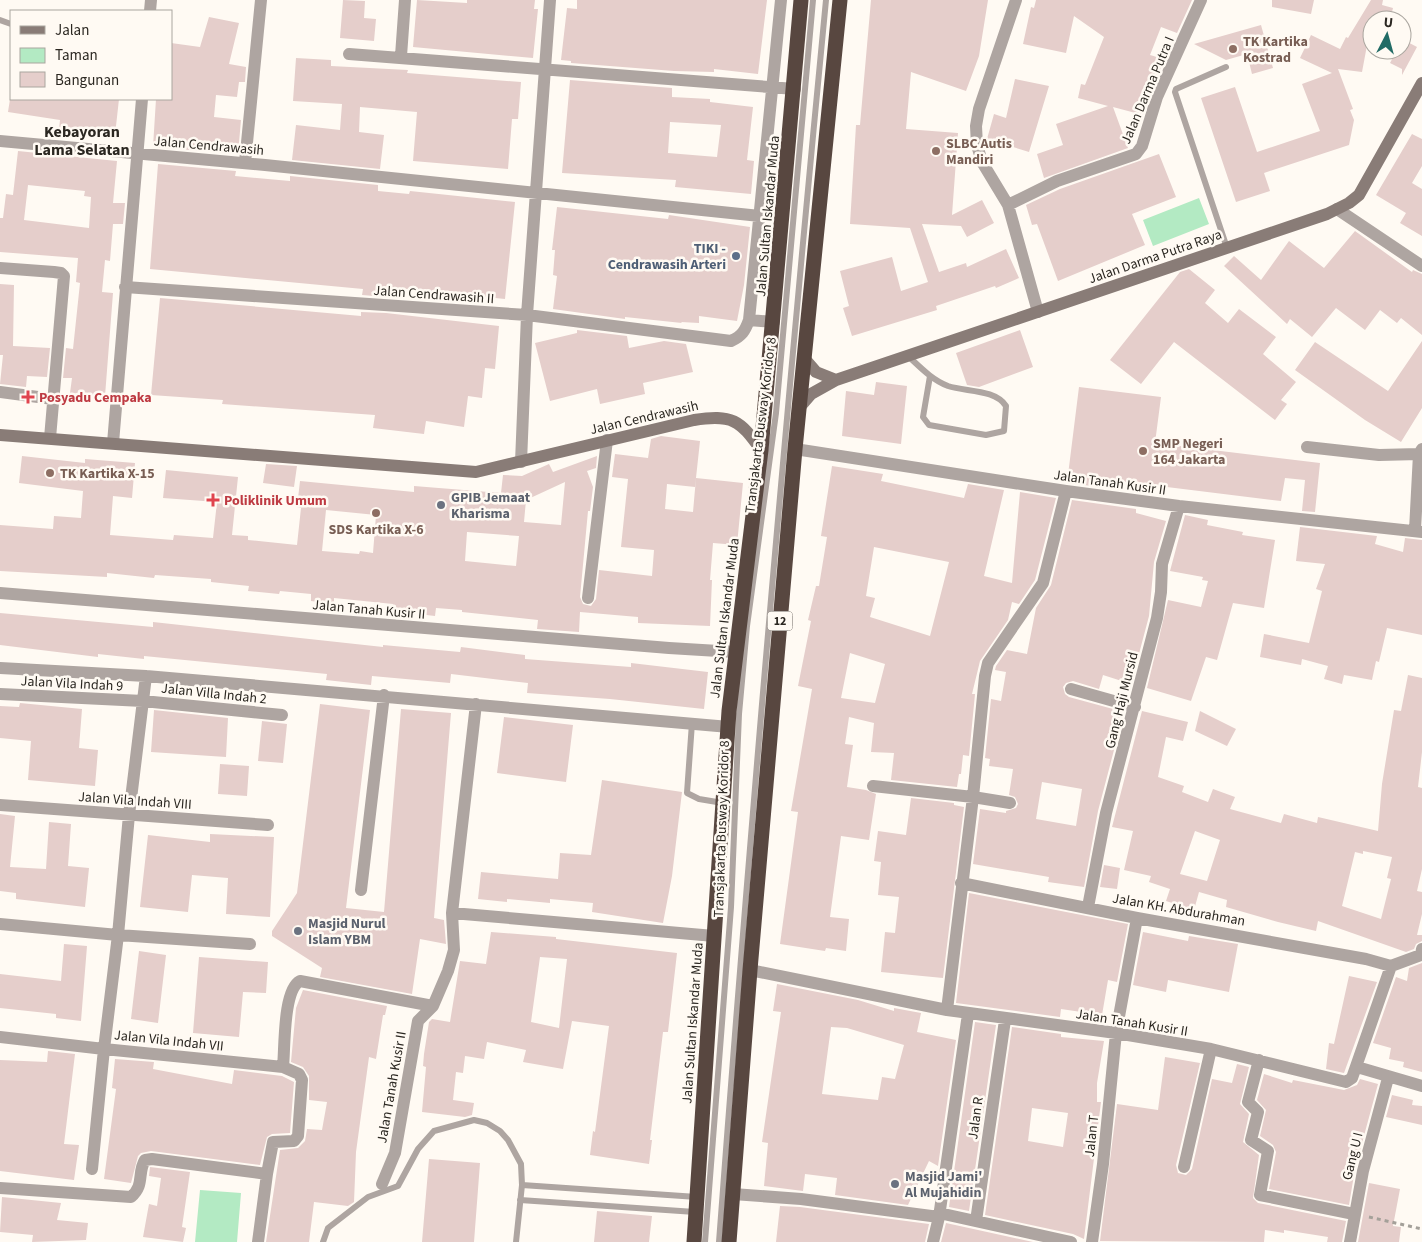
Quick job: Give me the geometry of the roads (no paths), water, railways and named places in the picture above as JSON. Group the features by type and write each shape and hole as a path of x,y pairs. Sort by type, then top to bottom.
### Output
{"highway":[{"name":"Jalan Sultan Iskandar Muda","path":"694,1242 735,652 761,450 774,322 801,0"},
{"name":"12","path":"729,1242 750,970 798,409 840,0"}],"main road":[{"name":"Jalan Darma Putra Raya","path":"798,409 811,394 836,380 1337,209 1359,195 1422,83"},
{"path":"803,357 816,372 836,380"},
{"name":"Jalan Cendrawasih","path":"0,435 476,472 694,420 725,417 736,421 746,428 761,450"}],"street":[{"path":"246,163 261,0"},
{"path":"401,56 405,0"},
{"path":"521,462 527,315 550,0"},
{"path":"774,322 749,320 781,0"},
{"path":"1016,0 979,110 976,126 977,145 982,162 1008,205 1038,312"},
{"name":"Jalan Darma Putra I","path":"1008,205 1057,181 1136,154 1142,146 1157,97 1201,0"},
{"path":"349,54 401,56 546,70 795,89"},
{"path":"0,141 138,155 142,100"},
{"name":"Jalan Cendrawasih","path":"113,443 124,287 138,155 246,163 760,216"},
{"path":"1337,209 1422,266"},
{"path":"758,237 781,239"},
{"path":"0,268 61,272 64,276 50,438"},
{"name":"Jalan Cendrawasih II","path":"124,287 527,315 730,341 739,337 745,331 749,320"},
{"path":"0,392 53,399"},
{"path":"588,598 607,440"},
{"path":"1307,447 1379,455 1420,451 1418,531"},
{"name":"Jalan Tanah Kusir II","path":"795,449 1066,491 1179,506 1418,531"},
{"path":"947,1010 961,883 974,797 982,701 988,664 1042,583 1066,491"},
{"name":"Gang Haji Mursid","path":"1088,907 1106,813 1135,707 1161,588 1162,564 1179,506"},
{"name":"Jalan Tanah Kusir II","path":"0,593 659,648 735,652"},
{"path":"0,668 146,676 384,695 729,727"},
{"path":"118,936 129,815 146,676"},
{"path":"1071,689 1135,707"},
{"name":"Jalan Vila Indah 9","path":"0,694 143,701"},
{"path":"361,890 384,695"},
{"name":"Jalan Villa Indah 2","path":"143,701 282,715"},
{"name":"Jalan Tanah Kusir II","path":"382,1184 395,1153 418,1020 433,1006 454,950 452,913 476,704"},
{"path":"873,786 974,797 1010,804"},
{"name":"Jalan Vila Indah VIII","path":"0,805 268,825"},
{"name":"Jalan KH. Abdurahman","path":"961,883 1137,918 1248,936 1366,959 1391,966"},
{"path":"452,913 714,936"},
{"name":"Jalan T","path":"1092,1242 1103,1164 1116,1033 1137,918"},
{"path":"0,924 118,936 250,944"},
{"name":"Jalan Vila Indah VII","path":"118,936 104,1049 283,1067"},
{"path":"1391,966 1422,953"},
{"name":"Jalan Tanah Kusir II","path":"750,970 968,1014 1116,1033 1211,1049 1346,1082 1352,1078 1357,1066 1391,966"},
{"path":"258,1242 273,1142 294,1141 298,1136 302,1080 299,1074 283,1067 289,997 294,984 300,981 433,1006"},
{"path":"933,1242 939,1215 968,1014"},
{"name":"Jalan R","path":"976,1221 1005,1020"},
{"path":"0,1037 104,1049 92,1169"},
{"path":"1184,1167 1211,1049"},
{"path":"1259,1060 1248,1102 1258,1112 1251,1140 1268,1151 1259,1192 1261,1196 1354,1214"},
{"path":"1357,1066 1388,1078 1422,1086"},
{"name":"Gang U I","path":"1350,1242 1362,1170 1388,1078"},
{"path":"0,1188 131,1197 139,1190 145,1160 152,1158 267,1174"},
{"path":"733,1194 801,1199 939,1215 976,1221 1071,1242"}],"lane":[{"name":"Transjakarta Busway Koridor 8","path":"705,1242 732,907 739,714 747,626 777,404 813,0"},
{"name":"Transjakarta Busway Koridor 8","path":"719,1242 739,974 792,353 826,0"},
{"path":"1226,67 1176,89 1174,92 1227,248"},
{"path":"908,356 930,376 948,386 999,398 1006,406 1004,431 986,435 929,425 923,418 930,376"},
{"path":"692,724 687,793 699,799 724,803"},
{"path":"324,1242 328,1228 368,1197 398,1186 418,1148 434,1132 474,1120 487,1123 500,1131 508,1140 521,1164 522,1185 516,1242"},
{"path":"522,1185 697,1204"},
{"path":"520,1200 697,1204"}],"place":[{"name":"TK Kartika Kostrad","path":"1233,49"},
{"name":"SLBC Autis Mandiri","path":"936,151"},
{"name":"TIKI - Cendrawasih Arteri","path":"736,256"},
{"name":"Posyadu Cempaka","path":"28,397"},
{"name":"SMP Negeri 164 Jakarta","path":"1143,451"},
{"name":"TK Kartika X-15","path":"50,473"},
{"name":"Poliklinik Umum","path":"213,500"},
{"name":"GPIB Jemaat Kharisma","path":"441,505"},
{"name":"SDS Kartika X-6","path":"376,513"},
{"name":"Masjid Nurul Islam YBM","path":"298,931"},
{"name":"Masjid Jami' Al Mujahidin","path":"895,1184"}],"district":[{"name":"Kebayoran Lama Selatan","path":"82,140"}]}
